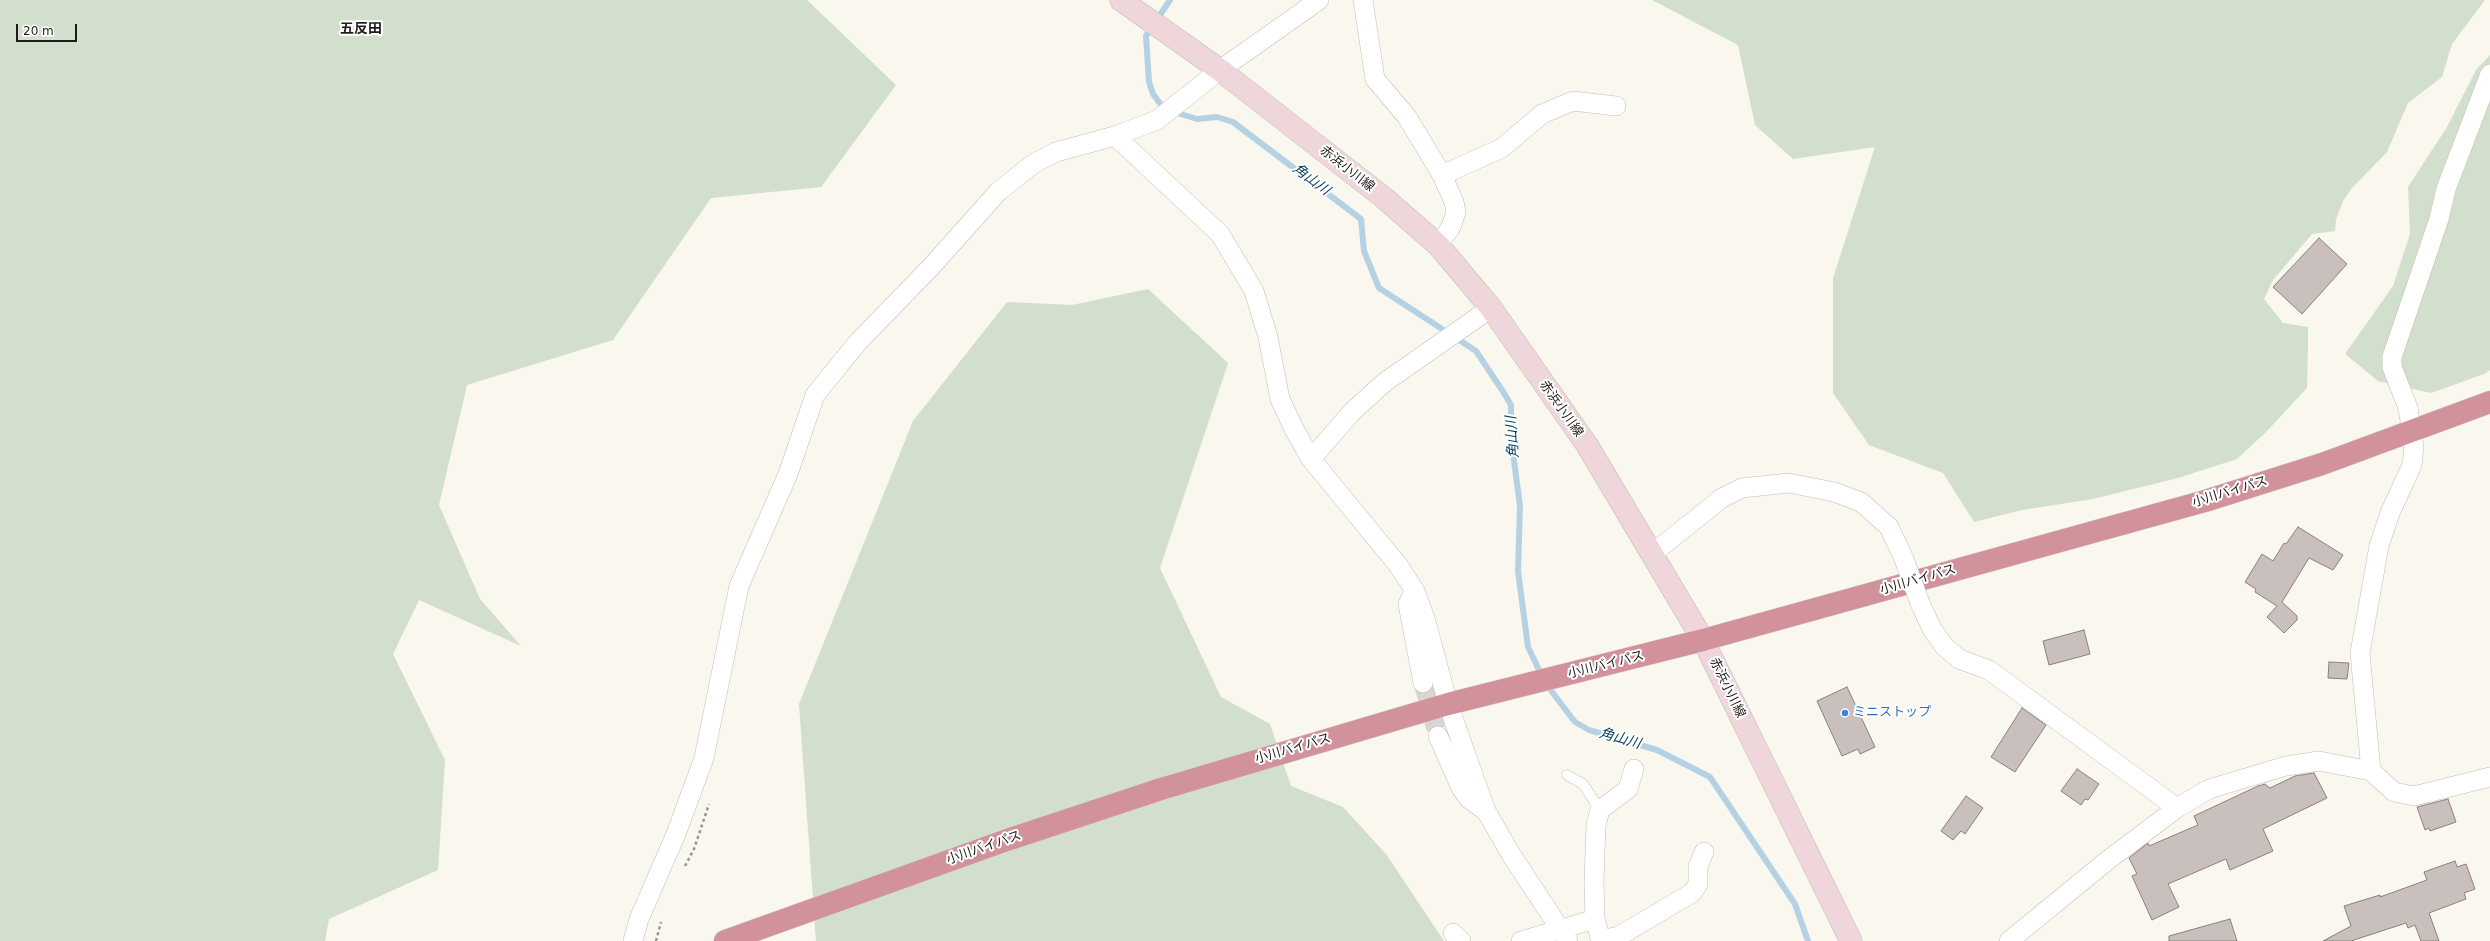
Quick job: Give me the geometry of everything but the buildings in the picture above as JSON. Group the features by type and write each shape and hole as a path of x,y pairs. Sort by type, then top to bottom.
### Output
{"highway":[{"name":"小川バイパス","path":"725,941 985,848 1161,789 1448,704 1703,640 2205,501 2322,464 2490,402"}],"main road":[{"name":"赤浜小川線","path":"1121,0 1220,70 1383,197 1438,245 1491,308 1587,445 1703,640 1852,941"}],"street":[{"path":"633,941 639,919 676,834 704,758 739,586 788,474 815,394 858,342 930,268 998,192 1033,164 1056,152 1115,136 1157,120 1220,70 1319,0"},
{"path":"1363,0 1375,79 1407,117 1442,175 1456,212 1451,227 1438,245"},
{"path":"2372,771 2360,653 2380,546 2390,513 2412,465 2412,431 2408,408 2392,367 2392,357 2439,219 2446,189 2490,74"},
{"path":"1442,175 1502,148 1542,114 1573,100 1616,106"},
{"path":"1115,136 1220,234 1254,291 1268,337 1280,399 1294,429 1311,459 1398,565 1415,591 1425,618 1448,704 1486,811 1512,856 1564,935"},
{"path":"1311,459 1352,412 1385,382 1491,308"},
{"path":"1652,554 1722,498 1742,488 1789,483 1834,492 1861,502 1890,527 1904,558 1920,604 1932,630 1944,646 1959,659 1989,670 2177,808"},
{"path":"1415,591 1408,604 1422,683"},
{"path":"1438,736 1461,788 1469,799 1486,811"},
{"path":"2009,941 2108,860 2177,808 2209,789 2286,766 2319,761 2372,771 2394,792 2414,796 2490,777"},
{"path":"1634,769 1628,789 1600,810 1596,825 1594,852 1595,920 1601,940 1619,936 1692,893 1698,884 1698,867 1704,852"},
{"path":"1521,941 1564,935 1595,920"}],"lane":[{"path":"1567,775 1583,784 1600,810"}],"green space":[{"path":"0,0 807,0 896,85 821,187 711,198 613,340 467,385 439,505 480,599 521,646 419,600 393,654 445,760 438,870 329,919 325,941 0,941"},
{"path":"1652,0 2485,0 2452,44 2442,77 2408,103 2387,152 2352,188 2343,201 2336,219 2335,231 2312,234 2273,280 2264,299 2283,323 2308,327 2307,388 2267,431 2237,459 2178,478 2093,499 2022,510 1974,522 1943,473 1869,445 1833,393 1833,278 1875,147 1793,159 1755,125 1738,45"},
{"path":"2490,55 2490,370 2484,374 2431,393 2378,381 2345,354 2393,286 2410,234 2408,187 2447,127 2476,70"},
{"path":"1148,289 1228,363 1160,568 1221,697 1270,724 1291,786 1343,807 1386,854 1444,941 816,941 799,704 913,421 1007,302 1072,305"}],"waterway":[{"name":"角山川","path":"1165,110 1153,94 1149,82 1146,36 1170,0"},
{"name":"角山川","path":"1174,112 1197,119 1217,117 1233,122 1361,219 1364,251 1379,288 1476,351 1504,393 1511,405 1511,438 1520,506 1518,571 1528,647 1542,676"},
{"name":"角山川","path":"1546,684 1575,722 1589,730 1657,750 1710,777 1795,904 1808,941"}],"tunnel":[{"path":"1423,683 1438,736"}],"place":[{"name":"ミニストップ","path":"1845,713"}],"district":[{"name":"五反田","path":"361,29"}]}
